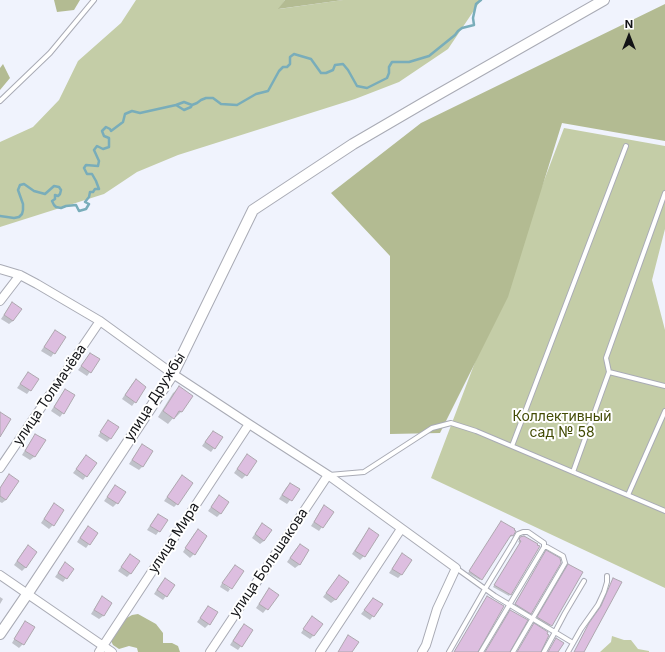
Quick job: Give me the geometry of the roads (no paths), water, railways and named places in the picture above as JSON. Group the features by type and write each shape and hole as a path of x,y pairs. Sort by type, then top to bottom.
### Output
{"street":[{"name":"улица Дружбы","path":"0,634 173,374 253,210 353,144 604,0"},
{"path":"0,269 20,275 100,321 173,374 328,475 456,568 437,609 426,645 422,652"},
{"path":"0,301 20,275"},
{"name":"улица Толмачёва","path":"0,468 100,321"},
{"name":"улица Мира","path":"101,649 249,424"},
{"name":"улица Большакова","path":"210,652 328,475"},
{"path":"320,652 401,529"},
{"path":"0,575 28,593 101,649 112,652"}],"lane":[{"path":"0,101 50,53 94,0"},
{"path":"512,446 626,146"},
{"path":"573,472 609,372 606,358 665,193"},
{"path":"609,372 665,386"},
{"path":"628,495 665,411"},
{"path":"328,475 364,472 432,428 451,423 476,431 665,511"},
{"path":"449,652 518,534 528,532 544,543 544,547 481,652"},
{"path":"513,652 566,563 563,556 547,547 544,547"},
{"path":"456,568 485,589 573,643"},
{"path":"568,652 581,629 598,605 604,592 607,576"},
{"path":"544,652 584,581"}],"waterway":[{"path":"0,216 14,218 19,217 22,214 23,204 18,190 20,185 24,184 34,191 45,194 54,186 59,187 61,190 60,194 58,196 55,195 55,199 52,201 56,207 61,208 76,205 79,211 86,209 89,204 85,202 89,197 90,192 93,192 95,189 99,189 92,174 87,174 84,168 86,165 98,166 99,161 94,150 97,146 103,149 109,147 109,138 104,136 102,131 106,127 111,131 123,122 125,114 132,111 140,113 176,105 184,110 206,98 213,98 221,104 237,105 256,94 268,91 279,71 283,67 287,67 290,64 290,57 294,54 311,59 321,73 326,73 333,70 335,65 343,64 357,86 367,88 387,78 389,67 392,62 409,62 429,56 462,28 474,25 473,18 476,4 481,0"},
{"path":"176,105 184,102 192,105"}],"park label":[{"name":"Коллективный сад № 58","path":"562,426"}]}
